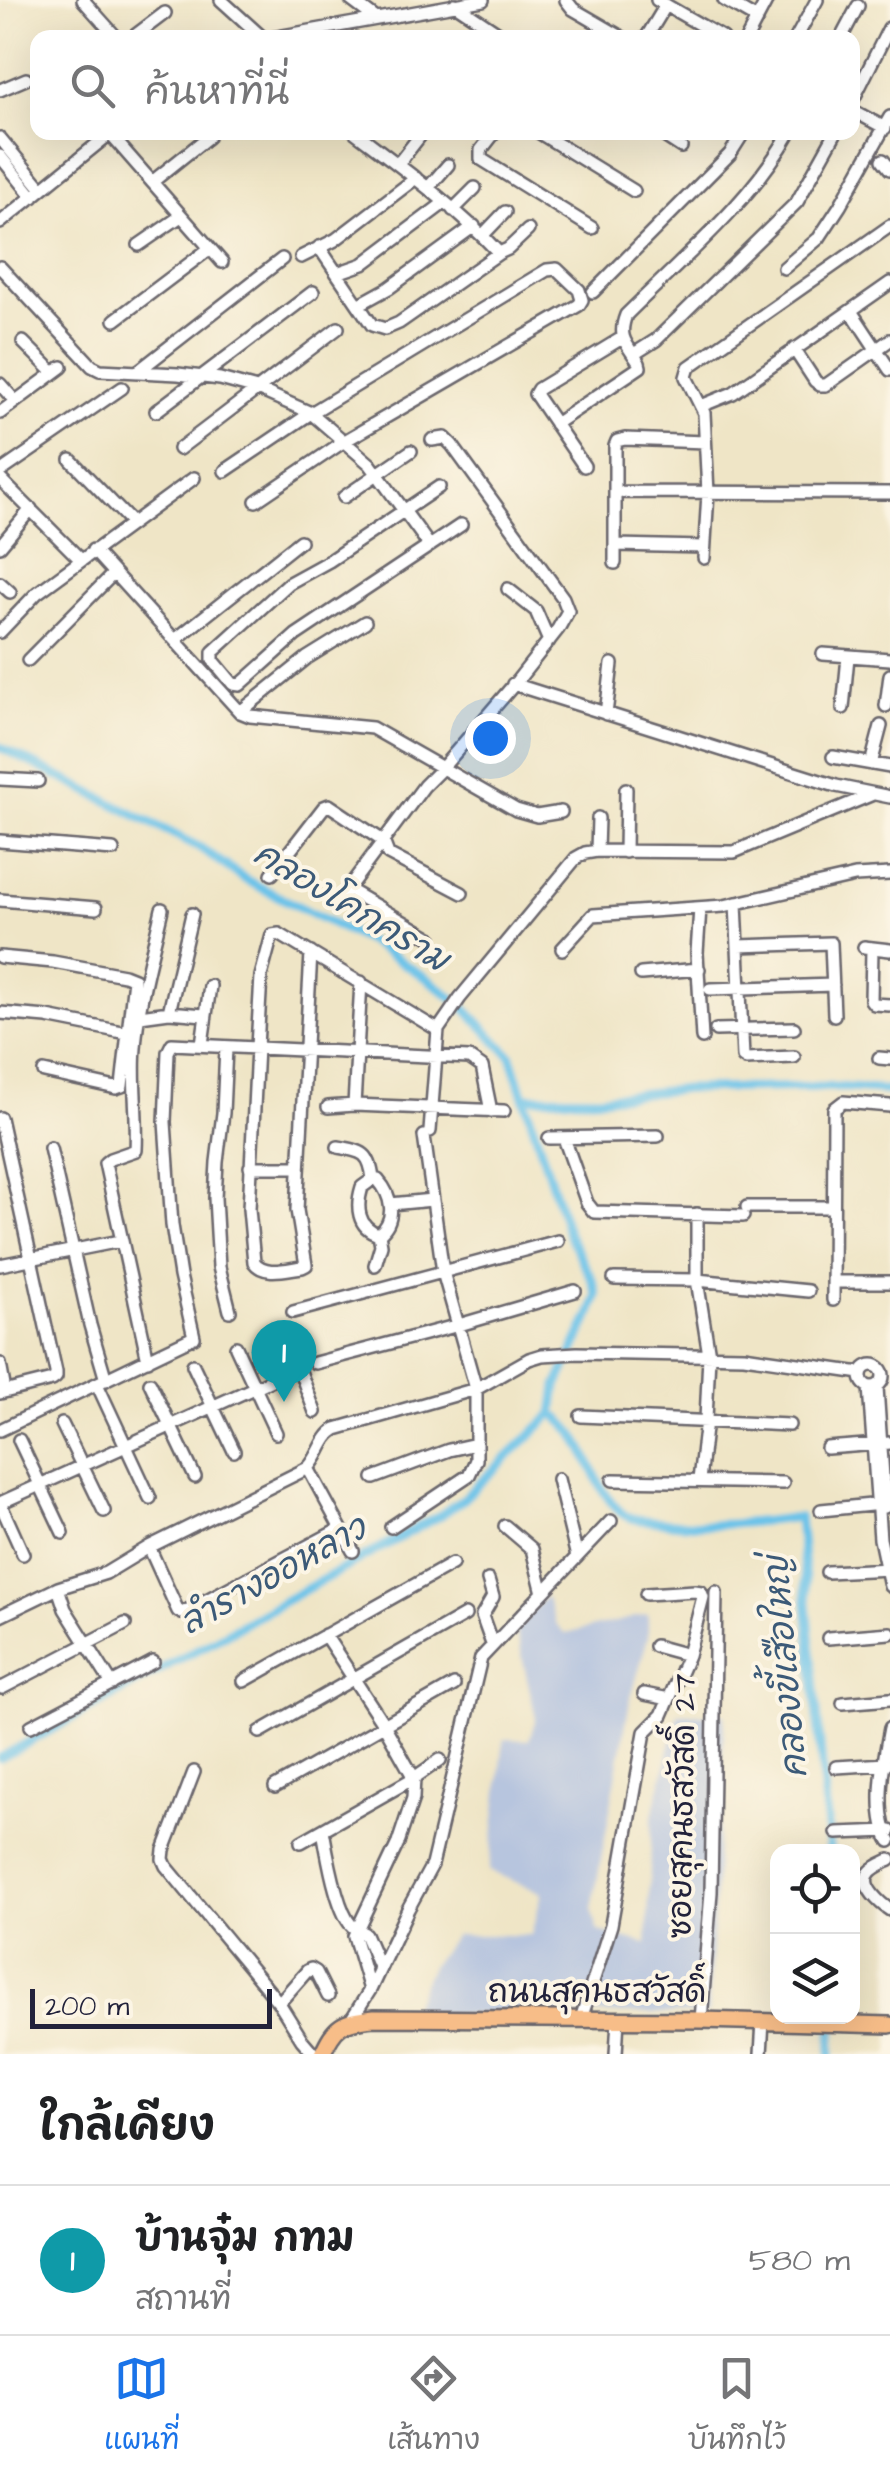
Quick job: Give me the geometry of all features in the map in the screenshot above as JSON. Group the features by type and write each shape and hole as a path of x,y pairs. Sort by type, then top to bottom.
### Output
{"main road":[{"name":"ถนนสุคนธสวัสดิ์","path":"351,2020 701,2020 890,2025"},
{"path":"322,2054 336,2028 351,2020"}],"street":[{"path":"221,0 257,30"},
{"path":"351,0 375,18"},
{"path":"335,30 375,18 483,0"},
{"path":"566,0 573,10 609,30"},
{"path":"724,0 757,20"},
{"path":"752,30 767,0"},
{"path":"800,30 817,0"},
{"path":"87,2 110,30"},
{"path":"649,30 661,2 710,30"},
{"path":"453,3 494,30"},
{"path":"846,30 858,6"},
{"path":"143,30 165,13"},
{"path":"860,86 889,28"},
{"path":"0,90 26,79"},
{"path":"784,268 819,238 887,122 860,113"},
{"path":"0,138 37,193"},
{"path":"0,223 102,140"},
{"path":"117,140 222,262"},
{"path":"152,182 204,140"},
{"path":"370,140 487,239 508,249 528,230"},
{"path":"398,164 417,140"},
{"path":"489,140 481,150 481,158 592,228"},
{"path":"551,140 634,190"},
{"path":"670,140 681,147"},
{"path":"593,292 730,154 739,140"},
{"path":"555,424 636,372 639,363 622,338 626,314 751,190 786,140"},
{"path":"634,354 656,340 797,202 832,140"},
{"path":"0,156 37,193"},
{"path":"428,188 448,164"},
{"path":"300,257 335,240 416,178"},
{"path":"336,274 363,264 475,188"},
{"path":"319,248 372,325 385,330 398,323 487,239 505,212"},
{"path":"140,245 181,216"},
{"path":"616,546 704,552 708,493 704,413 686,378 689,367 890,226"},
{"path":"360,304 487,239"},
{"path":"115,320 209,249"},
{"path":"138,372 282,259"},
{"path":"0,267 92,366 113,372 202,376 258,389 306,411 377,472 429,544"},
{"path":"225,471 306,411 547,270 557,270 579,290 582,300 578,306 344,442 256,501"},
{"path":"700,406 733,393 890,283"},
{"path":"156,411 312,292"},
{"path":"851,310 890,370"},
{"path":"179,449 338,328"},
{"path":"584,466 535,394 622,338"},
{"path":"794,349 820,385 890,340"},
{"path":"0,413 58,370 23,342"},
{"path":"0,384 15,401"},
{"path":"80,560 0,475 122,388"},
{"path":"335,906 424,786 443,768 568,614 568,607 452,445 445,438 432,440"},
{"path":"615,562 617,442 706,442"},
{"path":"344,497 411,451"},
{"path":"71,460 131,522"},
{"path":"0,632 37,593 194,478"},
{"path":"438,487 290,584 213,652 213,660 232,684 240,685 296,634 461,526"},
{"path":"614,492 890,493"},
{"path":"0,546 31,509"},
{"path":"174,640 300,540"},
{"path":"93,550 240,712 366,726 516,810 538,816 561,812"},
{"path":"28,660 114,573"},
{"path":"0,583 10,592"},
{"path":"508,589 536,611 549,641"},
{"path":"240,712 307,658 365,622"},
{"path":"823,654 890,659"},
{"path":"842,708 848,657"},
{"path":"606,714 612,664"},
{"path":"886,706 890,676"},
{"path":"513,684 836,786 890,797"},
{"path":"870,764 881,726"},
{"path":"834,757 890,768"},
{"path":"0,778 38,781"},
{"path":"624,852 626,788"},
{"path":"392,1527 469,1475 475,1464 476,1389 442,1272 432,1200 427,1134 438,1030 576,858 585,853 734,852 873,794"},
{"path":"272,874 326,805 383,841 388,854 462,893"},
{"path":"597,851 598,818"},
{"path":"0,841 113,850"},
{"path":"562,949 592,916 736,903 855,876 890,874"},
{"path":"347,889 431,938"},
{"path":"0,900 96,908"},
{"path":"736,903 743,1057 794,1057"},
{"path":"700,908 702,1038"},
{"path":"148,1360 105,1163 136,1150 134,1047 162,909"},
{"path":"169,1012 192,914"},
{"path":"311,954 297,1210 306,1265 264,1271 257,1268 249,1209 250,1167 261,976 270,937 278,934 438,1030"},
{"path":"740,946 831,943 834,1015"},
{"path":"890,950 868,948 870,1000 890,1005"},
{"path":"0,958 53,962 130,976 134,980 120,1087 44,1072"},
{"path":"640,974 699,969"},
{"path":"354,1105 360,982"},
{"path":"710,989 834,985"},
{"path":"202,1044 210,986"},
{"path":"140,1016 169,1012 204,1015"},
{"path":"0,1013 46,1016 127,1034"},
{"path":"716,1030 794,1028"},
{"path":"0,1430 195,1334 172,1225 165,1122 170,1046 174,1043 470,1058 480,1064 498,1111 328,1107"},
{"path":"226,1048 215,1198 220,1267 230,1311"},
{"path":"833,1300 834,1108 844,1102 890,1106"},
{"path":"0,1118 56,1377 3,1392 0,1364"},
{"path":"549,1138 658,1136"},
{"path":"564,1138 587,1203 594,1212 697,1214 833,1207"},
{"path":"338,1147 356,1150 370,1159 373,1179"},
{"path":"50,1148 102,1382 150,1498"},
{"path":"250,1167 299,1167"},
{"path":"373,1179 384,1186 391,1204 389,1223 380,1234 375,1265"},
{"path":"373,1179 362,1187 359,1208 365,1226 380,1234"},
{"path":"391,1204 432,1200"},
{"path":"697,1214 696,1280 709,1354 699,1480"},
{"path":"293,1312 558,1240"},
{"path":"0,1265 120,1241"},
{"path":"614,1279 696,1280 808,1291"},
{"path":"833,1282 890,1282"},
{"path":"315,1363 574,1291"},
{"path":"236,1347 276,1432"},
{"path":"292,1347 315,1412"},
{"path":"0,1616 58,1588 106,1572 308,1468 320,1454 328,1434 336,1428 476,1389 529,1359 563,1353 709,1354 862,1373"},
{"path":"193,1365 234,1452"},
{"path":"880,1382 862,1382 864,1368 879,1367 880,1382 881,1444 884,1504 890,1549"},
{"path":"23,1554 0,1503 298,1368"},
{"path":"150,1384 195,1477"},
{"path":"581,1416 789,1424"},
{"path":"62,1424 104,1512"},
{"path":"19,1440 63,1533"},
{"path":"374,1478 476,1444"},
{"path":"827,1448 881,1444"},
{"path":"308,1468 354,1551"},
{"path":"558,1479 577,1557"},
{"path":"613,1480 782,1483"},
{"path":"821,1510 884,1504"},
{"path":"884,1504 880,1539 890,1586"},
{"path":"351,2020 432,1866 483,1653 611,1521"},
{"path":"505,1526 532,1549 543,1594"},
{"path":"149,1547 182,1613 340,1529"},
{"path":"244,1681 452,1564"},
{"path":"827,1572 889,1569"},
{"path":"488,1580 493,1598 482,1616 492,1644"},
{"path":"58,1588 65,1609 112,1684"},
{"path":"581,2019 612,1926 645,1732 662,1715 688,1656 703,1594 695,1590 646,1594"},
{"name":"ซอยสุคนธสวัสดิ์ 27","path":"701,2020 711,1892 716,1592"},
{"path":"260,1732 465,1615"},
{"path":"2,1688 125,1624"},
{"path":"828,1638 890,1633"},
{"path":"325,1635 414,1778 414,1798 398,1844 354,1938 370,1990"},
{"path":"655,1646 688,1656"},
{"path":"31,1726 153,1662"},
{"path":"275,1787 454,1685"},
{"path":"644,1694 669,1699"},
{"path":"843,1703 890,1699"},
{"path":"889,1831 886,1764 890,1728"},
{"path":"301,1842 440,1760"},
{"path":"836,1768 886,1764"},
{"path":"194,1772 163,1859 314,2054"},
{"path":"889,1831 890,1793"},
{"path":"323,1830 347,1920 365,1934 380,1969"},
{"path":"837,1833 889,1831"},
{"path":"890,1860 866,1876 881,1904 890,1910"},
{"path":"279,2004 311,1969 328,1996"},
{"path":"616,2054 618,2020"},
{"path":"762,2054 763,2021"}],"shaded area":[{"path":"546,1596 556,1624 565,1634 648,1614 648,1637 630,1701 592,1909 599,1932 647,1944 652,1818 678,1714 725,1714 708,2014 409,2014 431,1966 455,1935 531,1935 542,1893 489,1871 504,1739 529,1740 536,1718 516,1630"}],"waterway":[{"name":"คลองโคกคราม","path":"0,747 199,847 246,880 371,943 463,1006 511,1056 568,1234 597,1295 557,1386 553,1414"},
{"name":"คลองโคกคราม","path":"525,1097 598,1098 685,1089 837,1087 890,1091"},
{"name":"คลองขี้เสือใหญ่","path":"553,1414 577,1439 609,1500 630,1517 708,1525 799,1517 829,1844"},
{"name":"ลำรางออหลาว","path":"0,1758 442,1514 553,1414"},
{"name":"คลองขี้เสือใหญ่","path":"831,2054 833,2024"}],"place":[{"name":"บ้านจุ๋ม กทม","path":"284,1402"}]}
